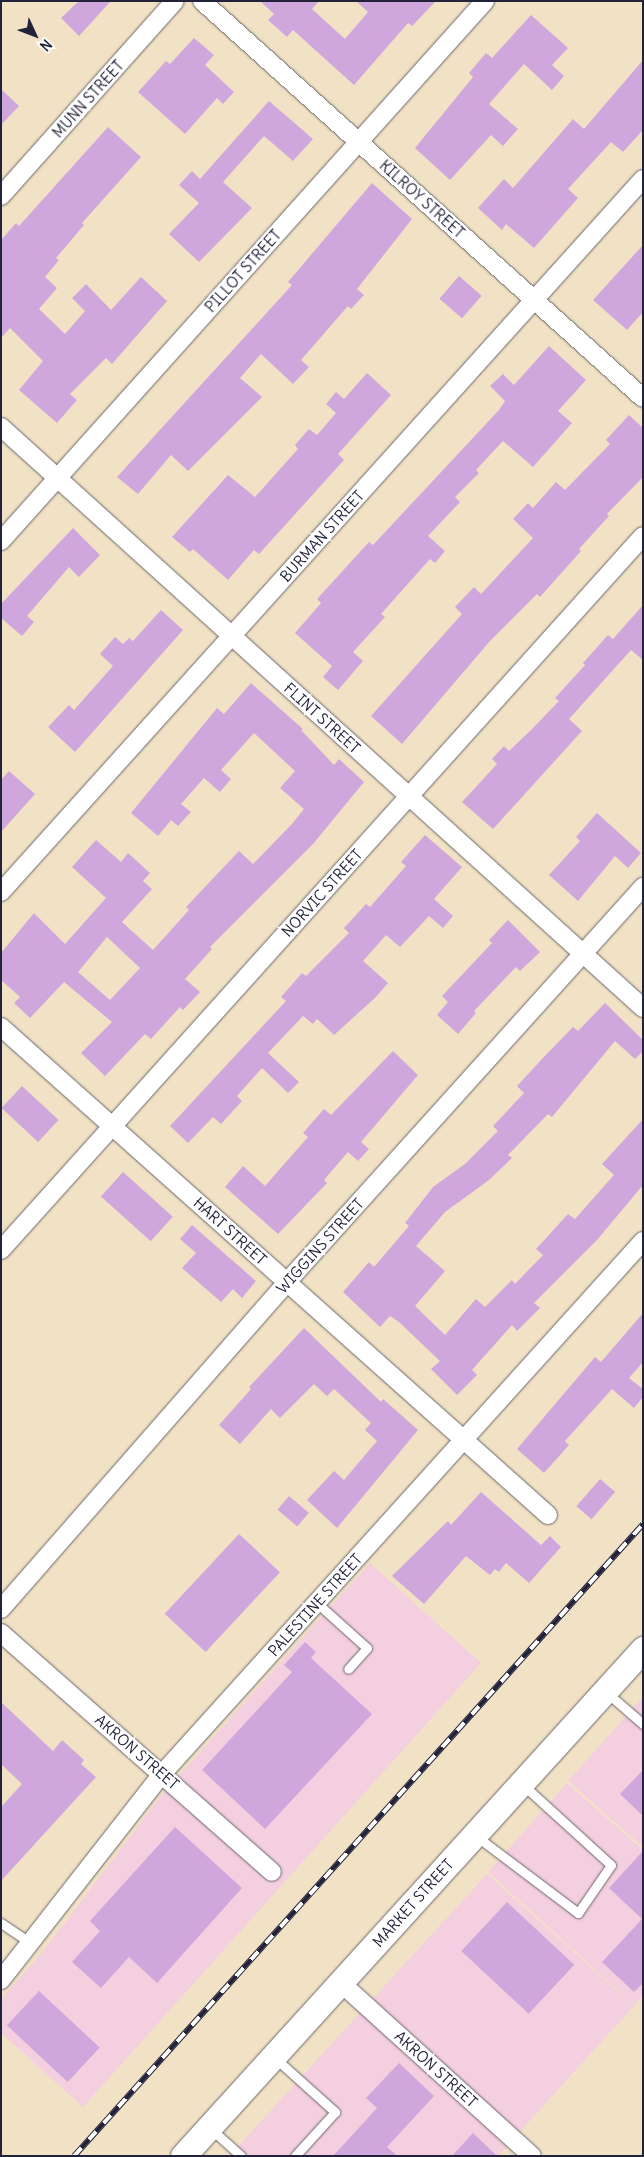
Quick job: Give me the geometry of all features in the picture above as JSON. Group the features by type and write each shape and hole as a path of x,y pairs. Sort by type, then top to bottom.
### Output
{"main road":[{"name":"MARKET STREET","path":"183,2156 643,1649"}],"street":[{"name":"MUNN STREET","path":"1,196 175,1"},
{"name":"KILROY STREET","path":"202,1 643,398"},
{"name":"PILLOT STREET","path":"1,541 485,1"},
{"name":"BURMAN STREET","path":"1,892 643,179"},
{"name":"FLINT STREET","path":"1,427 643,1008"},
{"name":"NORVIC STREET","path":"1,1250 643,536"},
{"name":"WIGGINS STREET","path":"1,1609 287,1282 643,887"},
{"name":"HART STREET","path":"1,1027 548,1514"},
{"name":"PALESTINE STREET","path":"1,1980 33,1944 162,1774 643,1241"},
{"name":"AKRON STREET","path":"1,1633 272,1872"},
{"name":"AKRON STREET","path":"340,1982 532,2156"}],"lane":[{"path":"317,1602 366,1648 348,1670"},
{"path":"605,1691 643,1724"},
{"path":"474,1835 578,1913 611,1865 521,1784"},
{"path":"1,1923 33,1944"},
{"path":"273,2056 335,2112 295,2156"},
{"path":"209,2127 241,2156"}],"shaded area":[{"path":"370,1563 481,1663 83,2107 1,2033 1,1999 44,1950 164,1792"},
{"path":"643,1697 643,1847 568,1781"},
{"path":"567,1783 643,1850 643,1995 634,2005 488,1872"},
{"path":"487,1874 634,2006 498,2156 229,2156"}],"building":[{"path":"79,1 111,1 79,36 61,18"},
{"path":"260,1 319,1 312,9 345,39 368,12 356,1 436,1 412,26 408,23 354,85 293,30 287,37 268,20 274,14"},
{"path":"531,15 568,48 552,65 564,76 552,90 524,64 489,104 518,129 503,146 491,135 450,180 415,148 473,77 469,73 486,53 492,58"},
{"path":"194,38 214,55 205,65 234,92 223,104 217,98 185,134 138,92 166,61 170,64"},
{"path":"643,60 643,130 623,152 611,142 568,189 578,198 534,248 506,224 502,230 478,208 504,179 513,188 573,119 584,129"},
{"path":"1,89 19,106 1,125"},
{"path":"269,101 313,139 293,161 264,136 223,182 252,208 199,262 169,234 199,203 179,185 192,171 200,179"},
{"path":"108,127 141,157 82,223 84,225 56,258 59,260 45,277 57,288 39,309 65,334 85,311 72,298 86,284 111,310 141,277 167,301 112,364 106,358 70,394 77,400 57,423 19,390 43,361 10,328 1,338 1,240 16,223 19,226"},
{"path":"372,183 412,219 357,289 364,295 351,309 348,306 301,360 309,367 293,384 261,354 240,378 262,397 188,471 171,455 138,494 117,477 292,285 288,282"},
{"path":"643,245 643,312 627,330 593,300"},
{"path":"459,276 482,296 462,318 439,299"},
{"path":"549,346 586,380 558,411 572,423 533,467 503,441 476,470 479,473 455,497 460,502 428,536 445,551 435,563 430,559 381,614 385,617 353,652 363,661 338,690 323,677 332,666 295,633 321,603 317,599 369,542 373,545 499,410 505,401 490,386 503,374 514,385"},
{"path":"367,373 391,395 338,454 344,460 259,554 254,550 228,580 193,549 190,552 172,537 228,475 255,497 298,449 295,445 309,429 317,435 336,413 326,404 336,392 344,399"},
{"path":"629,415 643,428 643,477 607,514 609,516 579,549 581,551 540,597 537,594 490,641 402,744 371,716 462,614 455,607 474,587 481,594 533,538 513,519 528,503 533,508 556,482 565,490 610,444 606,440"},
{"path":"73,528 100,555 79,577 69,567 27,616 34,622 22,636 1,618 1,604"},
{"path":"643,605 643,660 631,650 569,719 582,731 493,829 462,802 497,764 492,759 504,746 509,751 531,730 559,701 555,698 585,665 583,663 608,635 613,639"},
{"path":"161,610 183,630 75,752 48,727 69,705 74,710 113,666 100,654 115,637 123,644 129,638 133,641"},
{"path":"251,683 303,729 301,730 334,765 339,759 364,782 313,844 210,947 212,949 185,979 200,992 183,1010 180,1007 151,1039 145,1034 105,1076 81,1053 112,1022 64,982 30,1018 14,1003 20,997 1,980 1,953 34,913 65,944 106,898 72,867 96,840 121,862 128,853 150,873 143,881 152,889 122,922 153,950 189,910 186,907 239,851 253,864 291,825 304,809 280,788 295,771 254,733 221,770 231,779 220,792 204,778 181,804 191,812 178,826 171,820 158,836 131,813 217,708 224,714","holes":["107,937 140,968 110,1000 78,972"]},
{"path":"9,771 35,794 1,832 1,780"},
{"path":"597,813 641,853 628,868 615,856 578,901 549,875 580,841 576,837"},
{"path":"425,835 462,867 434,899 453,916 443,928 429,916 400,947 386,935 363,961 388,983 376,997 334,1035 317,1019 313,1024 303,1016 268,1053 299,1082 288,1093 262,1068 237,1096 242,1101 221,1124 213,1117 188,1143 170,1126 286,1001 281,997 302,973 306,976 349,933 344,928 366,904 370,907 406,866 401,862"},
{"path":"508,920 540,952 520,971 516,967 474,1011 476,1013 458,1034 437,1015 448,1002 442,996 492,943 489,940"},
{"path":"605,1003 643,1040 643,1051 635,1059 615,1041 552,1117 548,1114 508,1155 512,1158 489,1180 445,1212 416,1246 445,1271 415,1306 445,1335 476,1299 485,1307 512,1280 515,1284 543,1255 536,1249 568,1214 575,1219 614,1175 602,1164 643,1119 643,1185 597,1240 534,1303 540,1308 517,1331 512,1325 472,1370 477,1375 457,1395 431,1369 440,1361 399,1322 390,1316 380,1327 343,1292 369,1262 374,1267 409,1226 405,1223 433,1187 465,1164 498,1131 493,1126 524,1093 517,1086 573,1027 578,1031"},
{"path":"393,1051 418,1075 361,1142 369,1149 358,1161 348,1152 324,1180 327,1183 278,1234 225,1187 243,1166 265,1186 308,1137 303,1133 324,1109 331,1115"},
{"path":"22,1086 59,1120 38,1142 2,1108"},
{"path":"123,1172 173,1217 151,1241 101,1197"},
{"path":"192,1225 256,1281 242,1298 233,1289 221,1302 182,1268 196,1253 180,1239"},
{"path":"643,1313 643,1362 629,1378 643,1389 643,1397 634,1408 612,1389 565,1441 569,1445 544,1473 517,1449 595,1357 601,1362"},
{"path":"304,1328 381,1402 383,1399 418,1430 337,1528 307,1500 334,1471 344,1480 377,1441 365,1430 371,1423 334,1389 327,1396 314,1384 280,1418 271,1409 240,1444 219,1425 251,1389 249,1387"},
{"path":"600,1479 615,1492 591,1519 576,1506"},
{"path":"481,1492 541,1545 550,1536 561,1547 529,1583 506,1563 499,1572 495,1569 490,1575 466,1556 424,1604 392,1576 448,1521 451,1525"},
{"path":"289,1496 309,1513 297,1527 277,1510"},
{"path":"239,1534 280,1572 206,1652 165,1614"},
{"path":"305,1642 316,1652 311,1658 372,1714 265,1829 202,1770 292,1672 284,1665"},
{"path":"1,1702 53,1751 62,1740 84,1760 81,1764 96,1777 1,1881 1,1807 22,1784 1,1764"},
{"path":"643,1770 643,1816 620,1794"},
{"path":"175,1827 242,1888 157,1983 129,1957 101,1988 72,1962 100,1931 90,1921"},
{"path":"643,1851 643,1983 634,1992 602,1962 642,1919 609,1888"},
{"path":"507,1902 574,1965 529,2014 461,1951"},
{"path":"39,1991 100,2048 68,2082 7,2025"},
{"path":"399,2063 434,2096 387,2147 397,2156 333,2156 377,2108 366,2098"},
{"path":"473,2133 497,2156 452,2156"}],"railway":[{"path":"74,2156 643,1524"}]}
